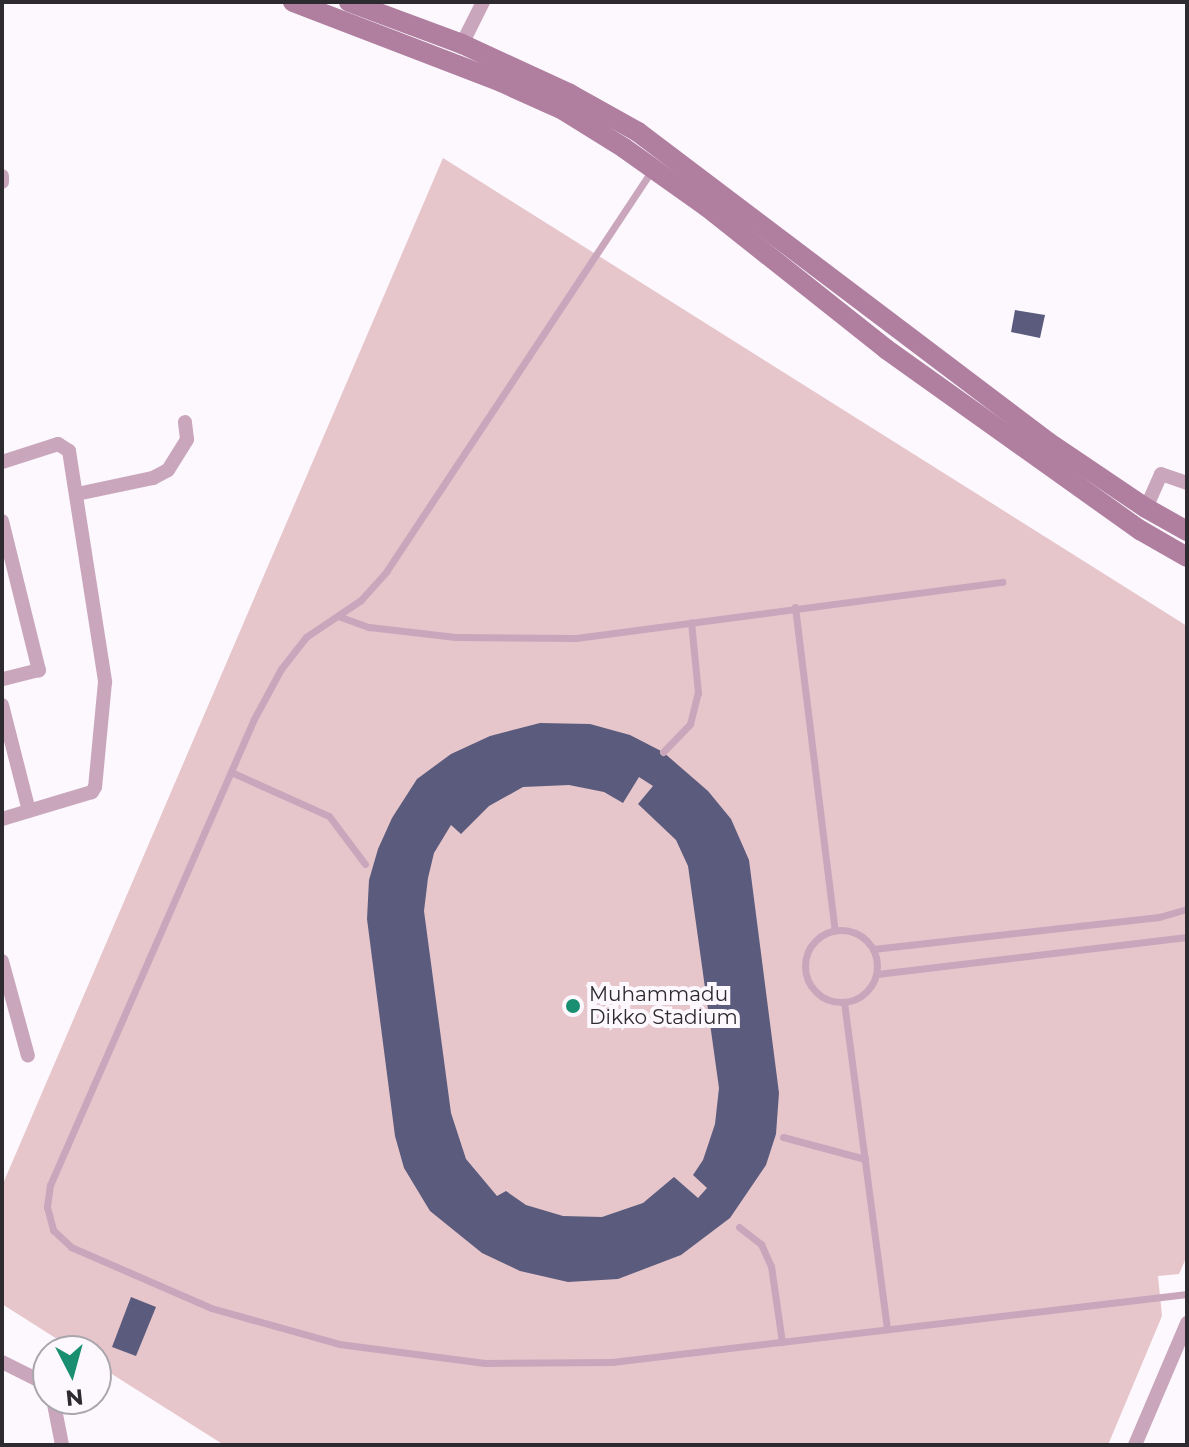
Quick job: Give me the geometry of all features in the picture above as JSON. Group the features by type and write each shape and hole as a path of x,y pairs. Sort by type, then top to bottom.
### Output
{"main road":[{"path":"293,2 453,62 563,110 653,168 886,349 1140,530 1187,557"},
{"path":"349,2 462,44 570,94 638,132 1048,442 1146,508 1187,531"}],"street":[{"path":"462,44 483,2"},
{"path":"2,176 2,182"},
{"path":"77,494 153,478 168,470 187,439 185,422"},
{"path":"2,462 58,444 65,446 77,494 105,682 95,787 85,795 2,819"},
{"path":"1146,508 1161,474 1187,483"},
{"path":"2,521 39,670 2,679"},
{"path":"2,705 29,811"},
{"path":"2,961 28,1056"},
{"path":"1139,1443 1187,1323"},
{"path":"2,1362 32,1377"},
{"path":"55,1415 59,1444"}],"lane":[{"path":"653,168 417,530 361,600 306,637 281,669 231,772 50,1185 47,1207 53,1230 71,1247 211,1308 339,1344 501,1363 612,1362 1187,1294"},
{"path":"338,616 369,627 507,639 576,638 1002,582"},
{"path":"795,607 835,931"},
{"path":"663,752 690,724 698,693 691,622"},
{"path":"231,772 329,816 365,864"},
{"path":"873,949 1159,917 1187,909"},
{"path":"835,931 861,936 873,949 877,974 869,990 844,1002 818,994 805,969 812,944 835,931"},
{"path":"877,974 1187,937"},
{"path":"844,1002 887,1329"},
{"path":"783,1137 865,1159"},
{"path":"739,1227 761,1244 771,1266 782,1342"}],"shaded area":[{"path":"443,158 1187,626 1187,1256 1179,1274 1158,1276 1162,1316 1108,1445 224,1445 112,1374 112,1335 51,1335 2,1304 2,1186"}],"building":[{"path":"1015,310 1045,315 1040,338 1011,332"},
{"path":"540,723 590,724 630,735 663,752 708,791 731,819 749,860 779,1093 776,1134 766,1165 730,1218 681,1255 618,1279 568,1282 520,1271 482,1253 430,1211 404,1168 395,1136 367,919 369,880 392,818 417,779 451,754 490,736","holes":["639,777 653,786 638,804 676,840 688,866 719,1088 715,1124 703,1160 693,1175 707,1188 698,1198 674,1177 643,1203 602,1217 563,1216 526,1205 506,1191 497,1196 466,1159 451,1113 424,911 428,878 434,853 451,825 461,834 489,806 523,787 569,785 604,792 623,803"]},
{"path":"131,1297 156,1307 136,1356 112,1347"}],"place":[{"name":"Muhammadu Dikko Stadium","path":"573,1006"}]}
